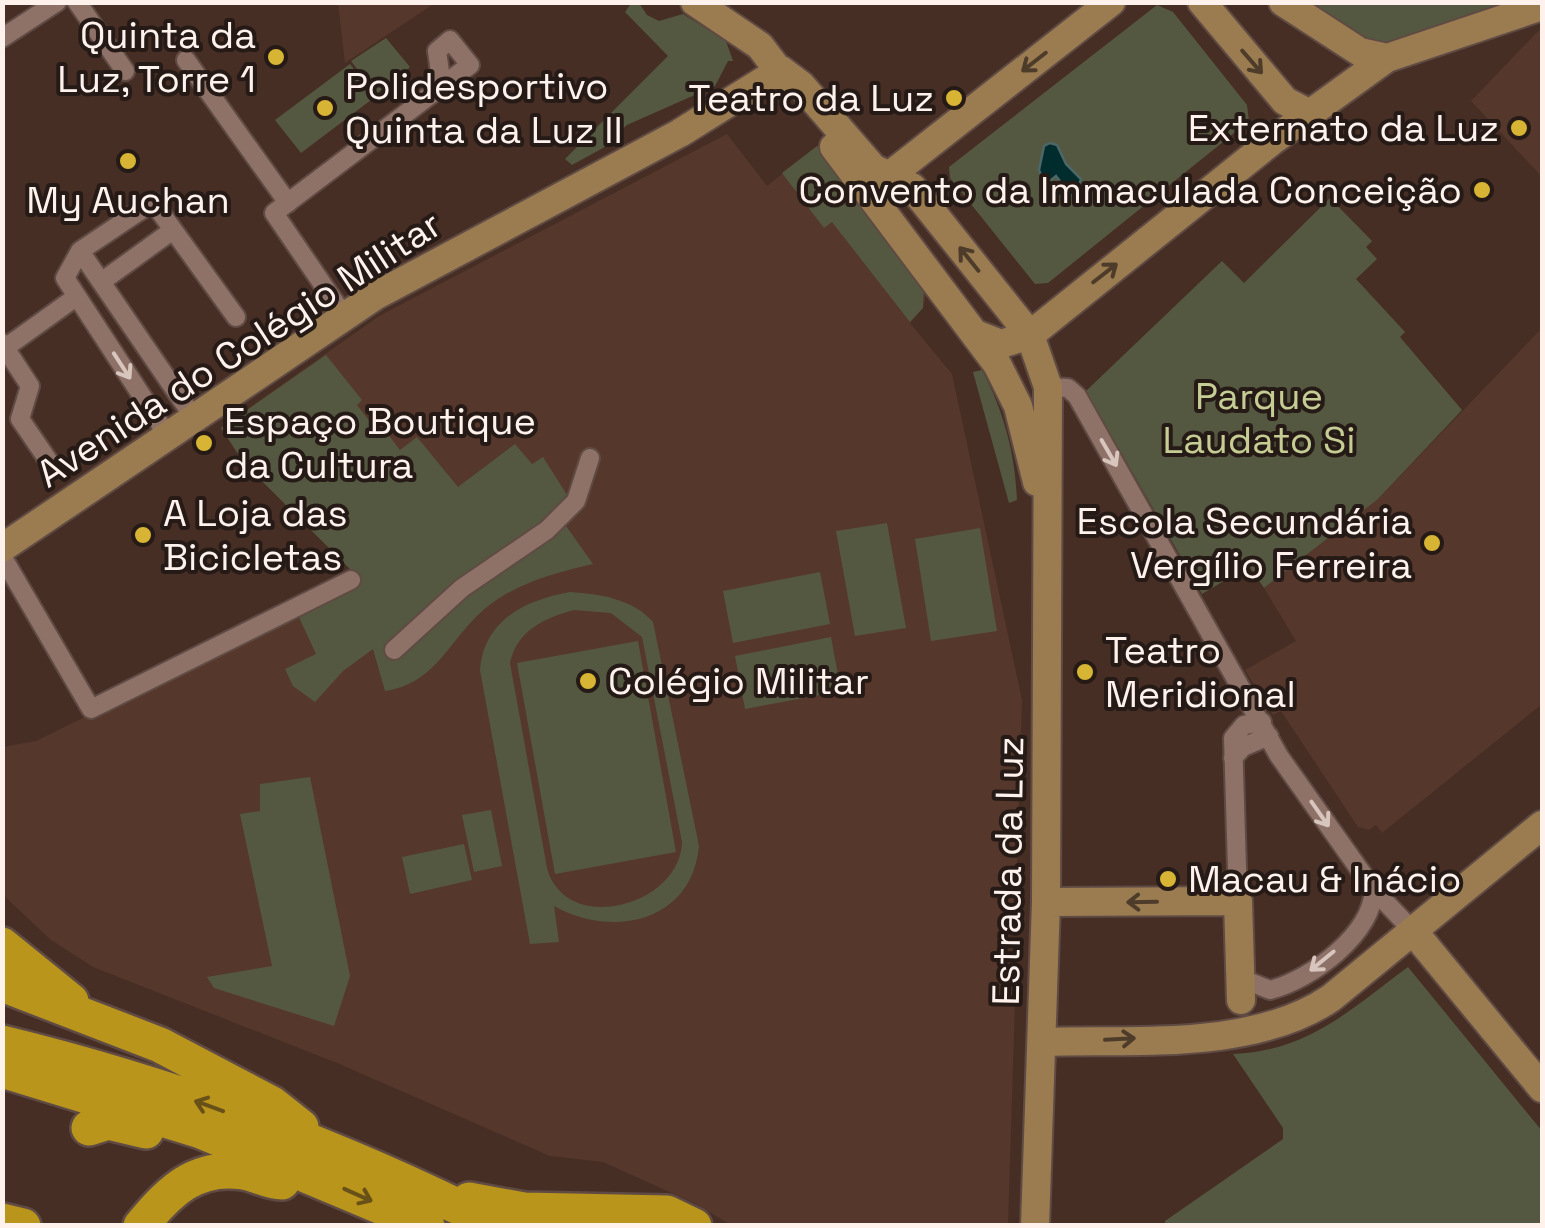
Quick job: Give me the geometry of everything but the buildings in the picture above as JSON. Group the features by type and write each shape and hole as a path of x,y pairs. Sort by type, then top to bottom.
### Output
{"highway":[{"path":"2,945 53,989 114,1028"},
{"path":"2,984 160,1045 272,1104 322,1164"},
{"path":"2,1043 208,1105 322,1164 436,1212 497,1226"},
{"path":"2,1070 322,1164"},
{"path":"89,1128 108,1122 144,1132 166,1120"},
{"path":"141,1225 162,1199 194,1176 245,1172 279,1184 322,1164"},
{"path":"436,1212 486,1200 524,1210 668,1213 679,1224"},
{"path":"2,1221 23,1226"}],"street":[{"path":"2,38 57,2"},
{"path":"77,2 125,71"},
{"path":"695,2 747,35 780,70"},
{"path":"883,212 889,176 1111,2"},
{"path":"1202,2 1285,101 1320,104"},
{"path":"1282,2 1360,52 1387,58"},
{"path":"978,335 1000,344 1030,335 1320,104 1387,58 1542,6"},
{"path":"1320,104 1347,71 1335,36"},
{"path":"186,60 288,202"},
{"name":"Estrada da Luz","path":"780,70 801,85 858,153 912,187 1030,335 1048,387 1044,518 1048,670 1046,902 1035,1226"},
{"name":"Estrada da Luz","path":"780,70 978,335 1018,406 1044,518"},
{"name":"Avenida do Colégio Militar","path":"2,548 345,317 455,252 680,132 780,70"},
{"path":"345,317 274,213 442,86"},
{"path":"168,436 64,278 80,251 146,203 153,202 236,318"},
{"path":"101,282 173,230"},
{"path":"80,251 194,418"},
{"path":"52,466 20,420 30,386 4,346 76,297"},
{"path":"1048,387 1068,388 1077,396 1265,729 1374,890 1413,931 1542,1088"},
{"path":"394,650 462,588 557,520 576,501 590,458"},
{"path":"2,556 91,709 351,580"},
{"path":"1198,1035 1228,1017 1241,989 1234,758 1238,728 1265,729"},
{"path":"1042,1042 1198,1035 1276,1026 1312,1011 1542,825"},
{"path":"1241,989 1270,990 1301,978 1360,929 1369,918 1374,890"},
{"path":"1046,902 1238,901"},
{"path":"1372,964 1409,956 1453,980"},
{"path":"1241,989 1261,1020 1276,1026"}],"shaded area":[{"path":"338,2 435,3 345,63"},
{"name":"Externato da Luz","path":"1542,27 1542,177 1471,101"},
{"name":"Colégio Militar","path":"727,134 767,186 817,146 926,294 923,308 910,323 952,374 1022,700 1015,927 1004,934 1004,958 1016,971 1008,1225 731,1225 694,1203 603,1162 550,1156 337,1063 93,967 51,940 3,895 2,747 36,741 270,626 357,588 350,569 244,463 221,428 379,316"},
{"name":"Escola Secundária Vergílio Ferreira","path":"1542,328 1542,704 1382,833 1376,825 1369,830 1358,827 1281,711 1273,715 1245,670 1296,641 1264,588 1378,499"}],"green space":[{"path":"632,2 639,3 647,15 659,21 683,14 726,41 733,61 728,61 715,86 627,125 603,148 572,165 565,159 668,56 625,12"},
{"path":"1299,3 1521,3 1383,44 1369,43"},
{"path":"1157,5 1173,12 1247,105 1249,121 1048,283 1035,284 950,178 949,167"},
{"name":"Polidesportivo Quinta da Luz II","path":"386,38 410,67 376,94 351,61"},
{"name":"Polidesportivo Quinta da Luz II","path":"350,64 375,97 301,153 275,120"},
{"path":"817,146 924,285 923,308 910,322 832,222 824,228 782,173"},
{"name":"Parque Laudato Si","path":"1330,198 1372,241 1366,247 1377,259 1356,279 1405,332 1400,337 1462,410 1378,499 1264,588 1249,566 1202,594 1086,391 1222,261 1244,283"},
{"path":"326,355 362,400 357,405 378,432 384,429 400,450 417,437 458,487 515,444 532,464 543,457 569,498 564,523 593,564 540,579 502,596 477,616 432,668 404,686 385,691 373,649 343,671 315,702 293,686 285,669 316,654 297,613 357,587 350,569 244,463 221,428"},
{"path":"982,370 1011,449 1017,500 1009,503 973,372"},
{"path":"887,523 906,628 855,636 836,531"},
{"path":"980,528 997,631 931,641 915,539"},
{"path":"820,572 830,624 733,643 723,591"},
{"path":"570,592 615,599 636,608 653,622 699,846 693,872 682,892 666,907 624,922 577,916 554,906 559,942 530,944 480,670 489,638 498,625 523,607","holes":["574,610 611,613 642,637 682,842 676,865 663,883 643,897 597,907 575,902 558,889 547,868 510,663 526,634 553,617"]},
{"path":"831,637 841,691 745,709 735,656"},
{"path":"638,641 676,852 555,874 517,663"},
{"path":"310,777 350,976 334,1026 214,988 207,977 272,966 240,814 260,811 260,784"},
{"path":"491,810 502,866 474,872 462,815"},
{"path":"464,844 472,880 410,894 402,857"},
{"path":"1408,967 1542,1131 1542,1225 1165,1225 1165,1221 1283,1139 1283,1128 1233,1054 1284,1045 1327,1026"}],"water":[{"path":"1057,145 1066,164 1081,179 1076,195 1059,196 1050,190 1060,181 1056,176 1045,185 1039,170 1044,146"}],"place":[{"name":"Quinta da Luz, Torre 1","path":"276,57"},
{"name":"Teatro da Luz","path":"954,98"},
{"name":"Polidesportivo Quinta da Luz II","path":"325,108"},
{"name":"Externato da Luz","path":"1519,128"},
{"name":"My Auchan","path":"128,161"},
{"name":"Convento da Immaculada Conceição","path":"1482,190"},
{"name":"Espaço Boutique da Cultura","path":"204,443"},
{"name":"A Loja das Bicicletas","path":"143,535"},
{"name":"Escola Secundária Vergílio Ferreira","path":"1432,543"},
{"name":"Teatro Meridional","path":"1085,672"},
{"name":"Colégio Militar","path":"588,681"},
{"name":"Macau & Inácio","path":"1168,879"}]}
